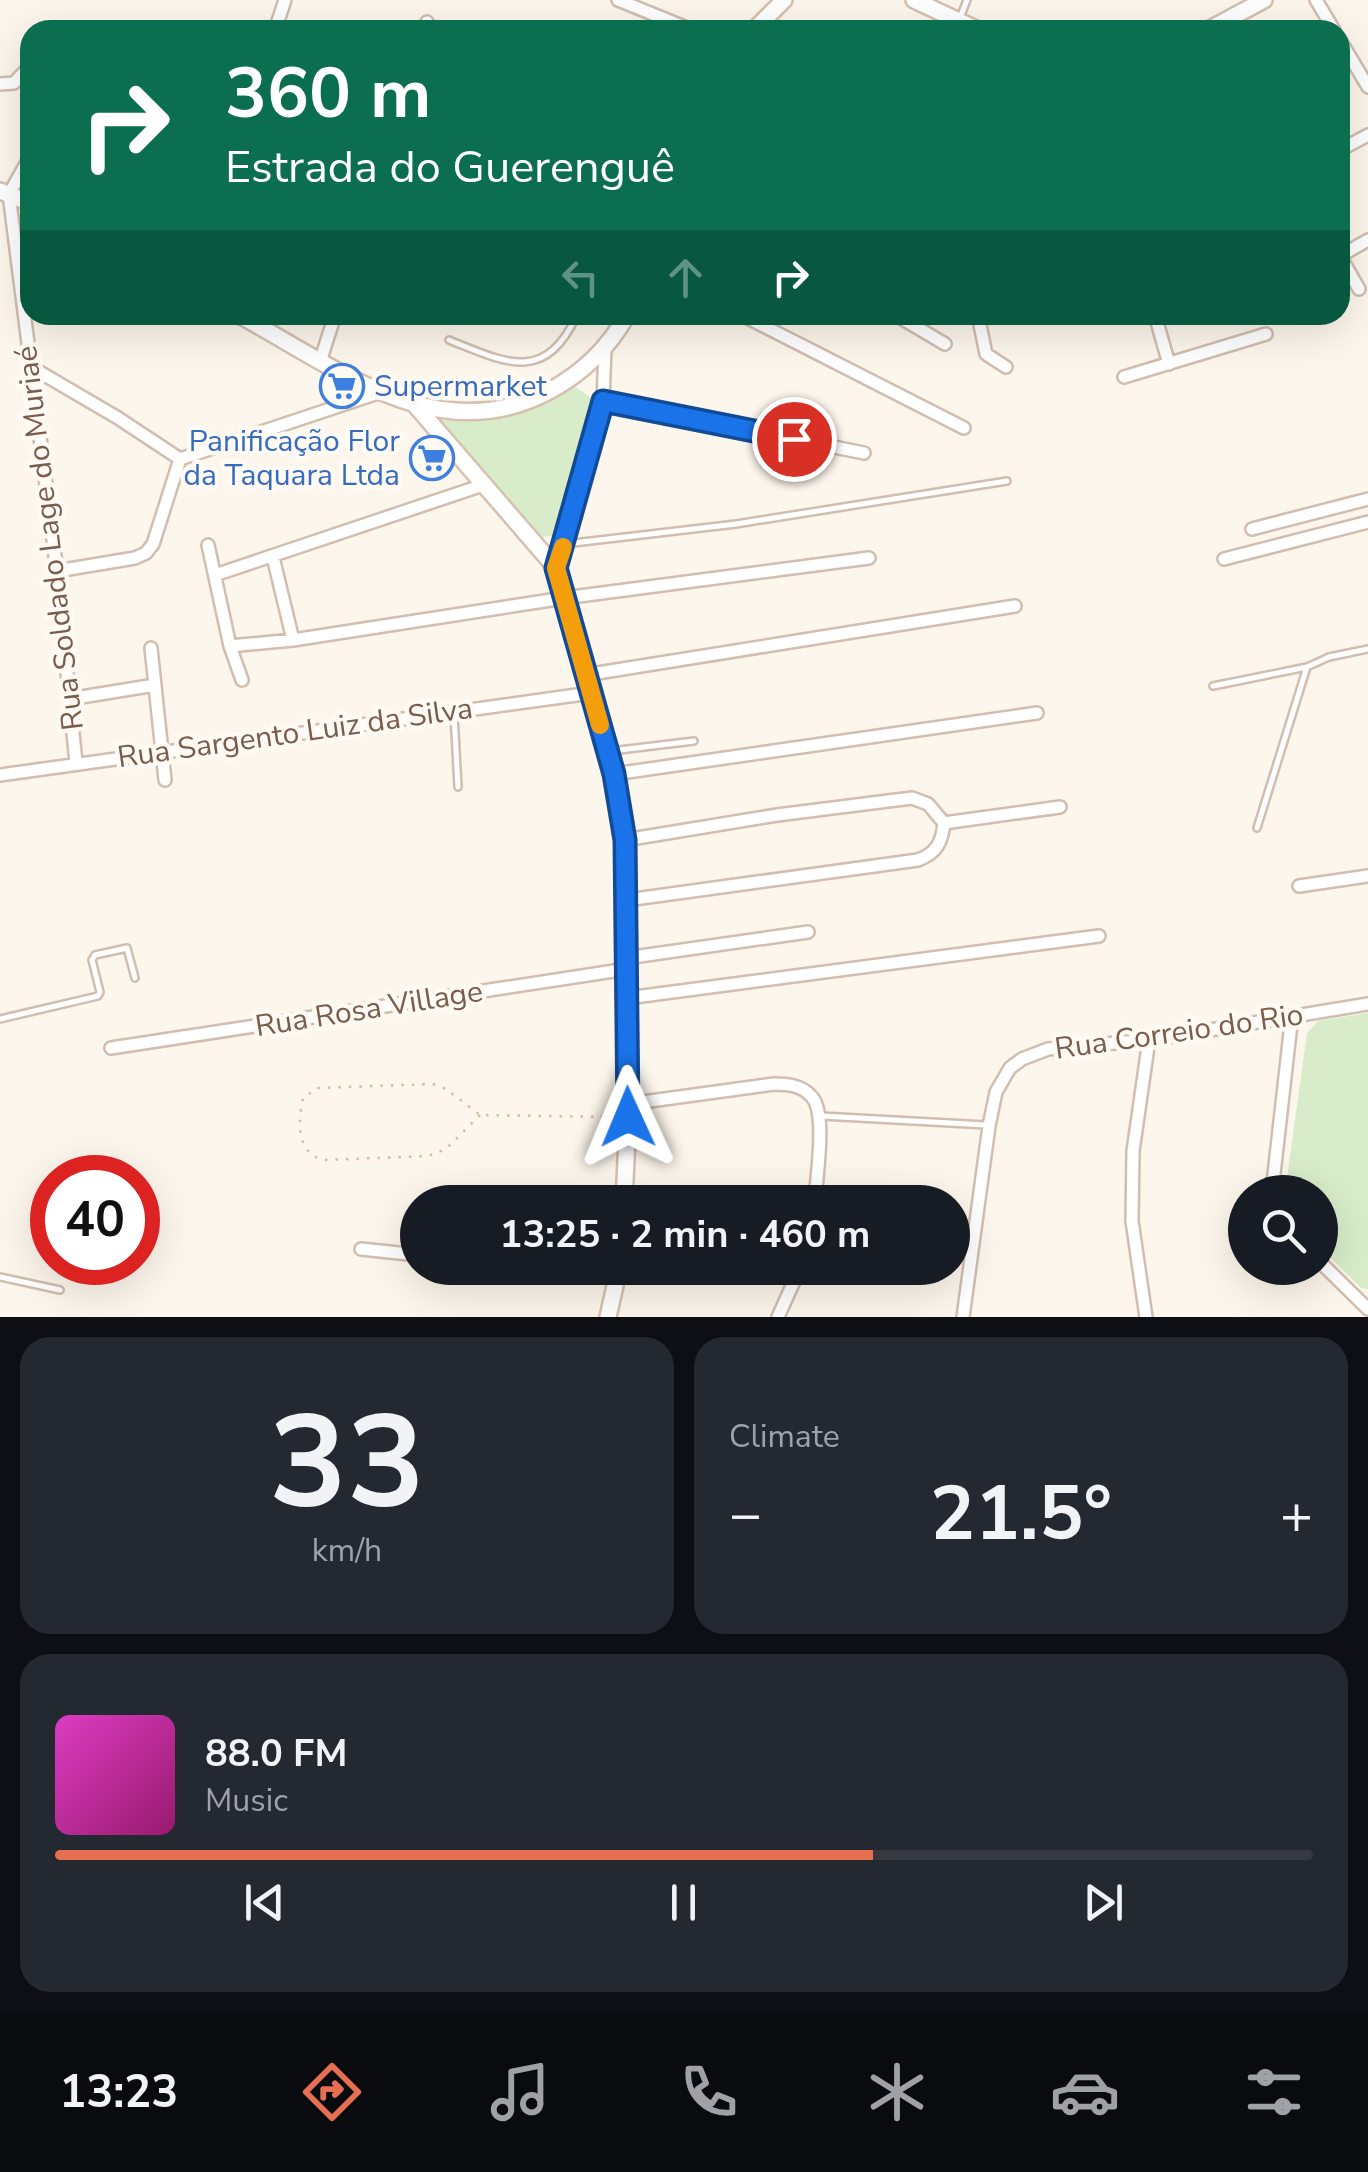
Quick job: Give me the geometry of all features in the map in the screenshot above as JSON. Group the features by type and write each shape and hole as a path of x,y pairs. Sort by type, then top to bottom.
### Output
{"street":[{"path":"618,0 667,20"},
{"path":"914,0 948,20"},
{"path":"1227,20 1264,0"},
{"path":"765,20 781,1"},
{"path":"1350,64 1368,87"},
{"path":"4,192 20,170"},
{"name":"Rua Soldado Lage do Muriaé","path":"4,192 20,296"},
{"path":"1350,272 1360,289"},
{"name":"Rua Soldado Lage do Muriaé","path":"25,325 58,571 76,763"},
{"path":"258,325 381,392 416,406 463,412 510,408 570,379 605,348 620,325"},
{"path":"321,359 332,325"},
{"path":"762,325 964,428"},
{"path":"913,325 945,344"},
{"path":"980,325 986,354 1006,367"},
{"path":"1158,325 1168,364"},
{"path":"1124,377 1266,334"},
{"path":"556,568 603,401 605,348"},
{"path":"31,367 180,459"},
{"path":"180,459 381,392"},
{"path":"603,401 864,453"},
{"path":"416,406 556,568 614,774 625,840 627,900 625,1185"},
{"path":"58,571 146,553 154,544 180,459"},
{"path":"216,575 486,484"},
{"path":"1252,528 1368,499"},
{"path":"1224,559 1368,522"},
{"path":"208,545 230,646 242,680"},
{"path":"273,557 293,640"},
{"path":"230,646 869,558"},
{"path":"585,674 1014,606"},
{"path":"150,648 165,780"},
{"path":"69,699 155,686"},
{"name":"Rua Sargento Luiz da Silva","path":"0,775 591,693"},
{"path":"614,774 1037,713"},
{"path":"625,840 912,798 928,804 944,823 934,852 918,860 627,900"},
{"path":"944,823 1060,806"},
{"path":"1299,886 1368,876"},
{"name":"Rua Rosa Village","path":"111,1048 808,932"},
{"path":"627,998 1099,936"},
{"name":"Rua Correio do Rio","path":"963,1317 989,1126 1001,1079 1022,1059 1048,1049 1149,1040 1368,1004"},
{"path":"1274,1175 1292,1015"},
{"path":"1146,1317 1132,1221 1132,1169 1149,1040"},
{"path":"628,1110 790,1084 814,1098 819,1116 816,1185"},
{"path":"362,1248 400,1253"},
{"path":"1338,1280 1368,1309"},
{"path":"608,1317 616,1285"},
{"path":"778,1317 792,1285"}],"lane":[{"path":"449,340 500,361 530,364 560,345 571,325"},
{"path":"563,544 736,524 1007,481"},
{"path":"1213,686 1307,668 1329,657 1368,649"},
{"path":"1257,828 1307,668"},
{"path":"454,712 458,788"},
{"path":"608,752 694,741"},
{"path":"0,1019 98,996 92,960 95,955 128,948 136,978"},
{"path":"819,1116 989,1126"},
{"path":"0,1277 60,1290"}],"path":[{"path":"480,1115 446,1149 428,1156 324,1160 312,1158 301,1137 302,1098 317,1088 433,1084 480,1115 628,1110"}],"green space":[{"path":"569,382 592,399 564,535 542,537 532,533 428,412 472,416"},
{"path":"1368,1013 1368,1289 1361,1288 1338,1265 1338,1175 1287,1175 1307,1033 1318,1021"}],"slow traffic":[{"path":"563,547 556,568 600,725"}],"place":[{"name":"Supermarket","path":"342,386"},
{"name":"Panificação Flor da Taquara Ltda","path":"432,458"}],"route":[{"path":"628,1117 625,840 614,774 556,568 603,401 794,439"}]}
